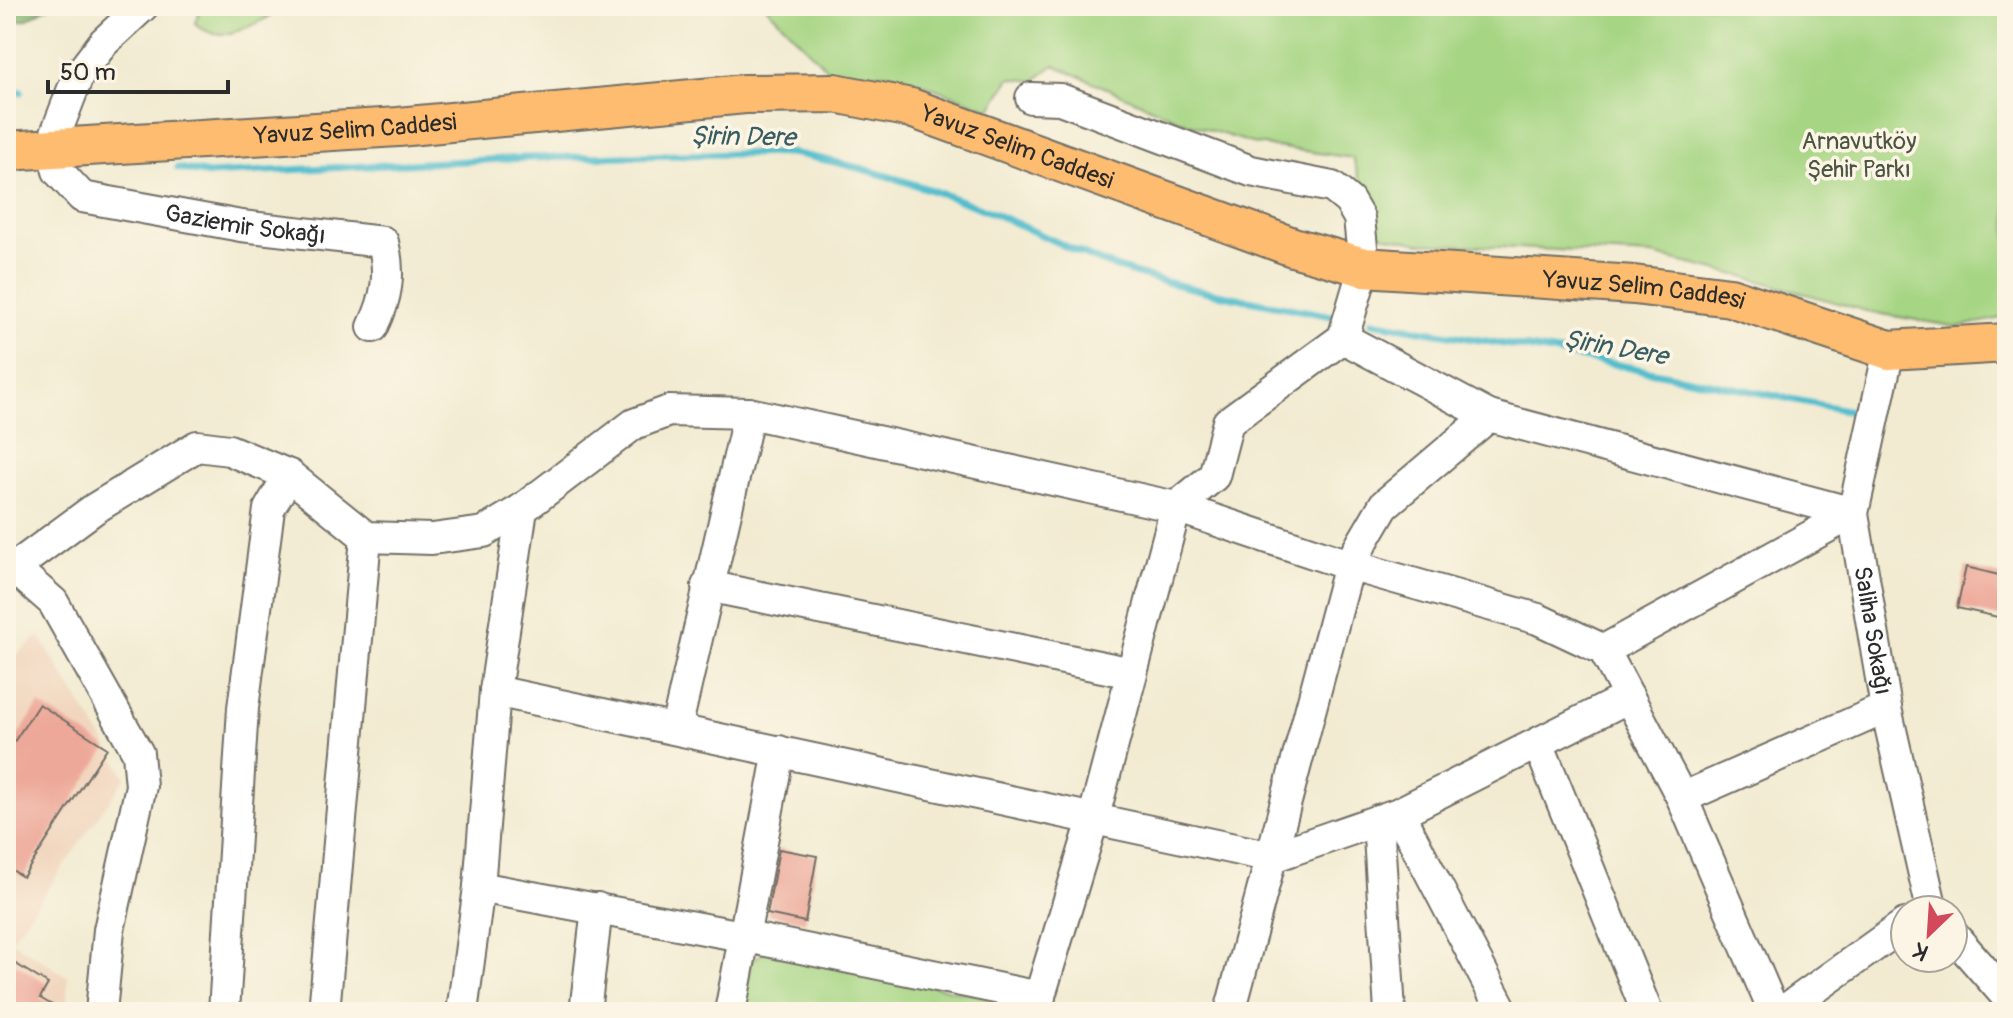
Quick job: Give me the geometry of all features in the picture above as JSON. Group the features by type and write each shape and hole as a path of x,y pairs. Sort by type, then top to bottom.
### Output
{"main road":[{"name":"Yavuz Selim Caddesi","path":"6,151 398,127 745,94 835,93 911,108 1293,247 1364,267 1634,285 1730,297 1889,350 2007,343"}],"street":[{"path":"51,146 78,76 104,42 143,6"},
{"path":"479,887 742,936 1037,1004 1093,820 1176,507 1214,476 1228,422 1343,338 1364,267 1359,218 1349,201 1332,187 1251,171 1060,99 1031,98"},
{"name":"Gaziemir Sokağı","path":"51,146 58,171 82,197 241,226 383,242 388,261 386,299 373,327"},
{"path":"1343,338 1489,416 1853,513"},
{"name":"Saliha Sokağı","path":"1889,350 1853,513 1920,894"},
{"path":"101,1012 109,930 141,786 138,753 53,602 10,573 94,509 197,446 229,450 289,475 366,537 432,539 484,532 522,509 634,424 669,411 749,413 1176,507 1349,565 1538,619 1604,650 1682,798 1774,1012"},
{"path":"676,729 749,413"},
{"path":"1230,1012 1349,565 1384,505 1489,416"},
{"path":"224,1012 243,708 269,509 289,475"},
{"path":"462,1012 479,887 495,691 522,509"},
{"path":"1604,650 1853,513"},
{"path":"324,1012 366,537"},
{"path":"707,586 1132,673"},
{"path":"495,691 1272,857 1389,816 1629,697"},
{"path":"1682,798 1886,708"},
{"path":"1538,743 1647,1012"},
{"path":"730,1012 779,751"},
{"path":"1389,816 1390,1012"},
{"path":"1389,816 1503,1012"},
{"path":"585,1012 597,908"},
{"path":"1782,1012 1889,937"},
{"path":"1969,953 2007,997"}],"shaded area":[{"path":"39,636 126,777 11,941 68,977 66,1012 6,1012 6,663"}],"green space":[{"path":"6,6 50,6 26,20 6,23"},
{"path":"201,6 293,6 244,29 218,34 206,31 195,23"},
{"name":"Arnavutköy Şehir Parkı","path":"765,6 2007,6 2007,317 1957,327 1870,312 1750,278 1652,255 1420,243 1376,234 1353,158 1255,144 1186,123 1054,65 1034,81 1010,78 991,109 895,74 829,71"},
{"path":"764,952 1022,1004 1019,1012 744,1012 749,963"}],"building":[{"path":"1966,567 2007,577 2007,619 1957,608"},
{"path":"39,704 107,748 23,877 6,866 6,754"},
{"path":"779,849 817,856 805,922 767,914"},
{"path":"16,964 48,984 40,998 64,1012 6,1012 6,981"}],"waterway":[{"name":"Şirin Dere","path":"6,90 21,92"},
{"name":"Şirin Dere","path":"178,168 209,174 525,158 790,153 864,169 936,192 1000,216 1101,262 1144,276 1332,316"},
{"name":"Şirin Dere","path":"1372,322 1558,353 1851,411"}]}
